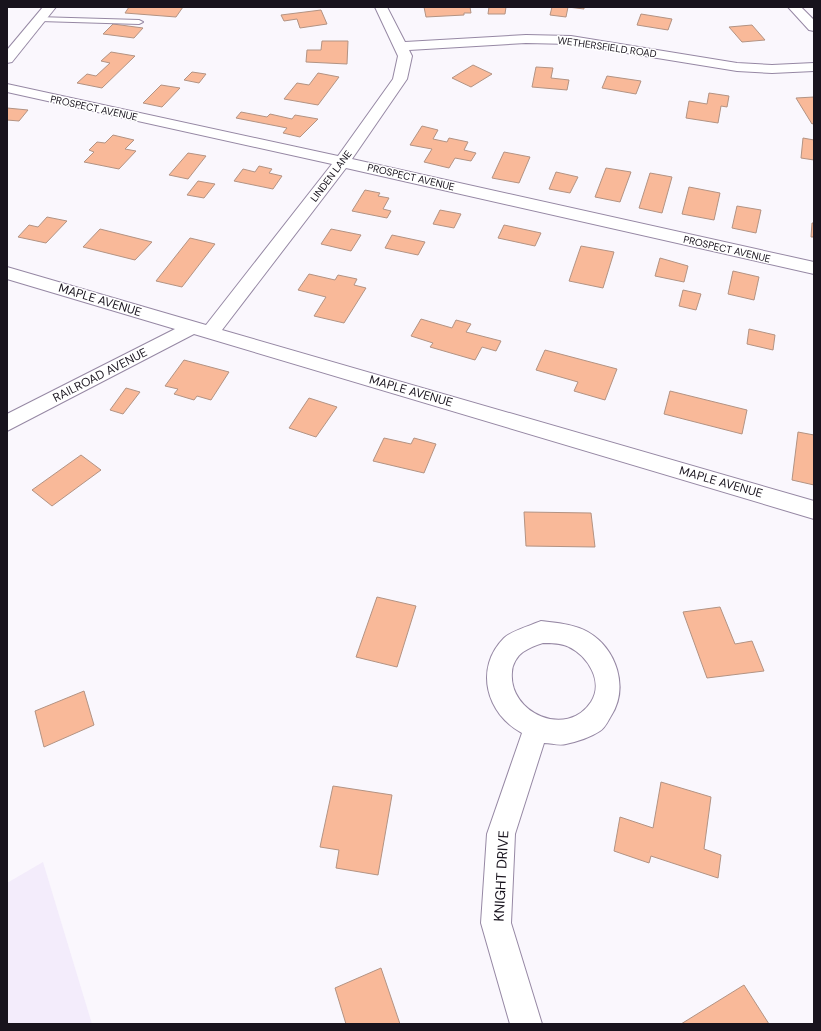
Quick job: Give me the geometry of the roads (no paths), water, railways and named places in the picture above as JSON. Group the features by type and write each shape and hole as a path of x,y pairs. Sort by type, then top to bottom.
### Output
{"street":[{"path":"7,59 50,7"},
{"name":"LINDEN LANE","path":"202,330 342,162 400,79 405,56 381,7"},
{"path":"794,7 814,27"},
{"name":"WETHERSFIELD ROAD","path":"400,46 526,39 571,40 737,66 772,69 814,66"},
{"name":"PROSPECT AVENUE","path":"7,88 814,268"},
{"name":"MAPLE AVENUE","path":"7,273 814,510"},
{"name":"RAILROAD AVENUE","path":"7,423 202,330"},
{"path":"542,632 564,634 580,640 597,655 606,669 609,690 606,705 592,722 577,730 560,733 536,729 520,720 507,707 499,692 497,676 500,661 508,648 526,636 542,632"},
{"name":"KNIGHT DRIVE","path":"526,1024 496,922 501,834 536,729"}],"lane":[{"path":"40,19 139,22"}]}
